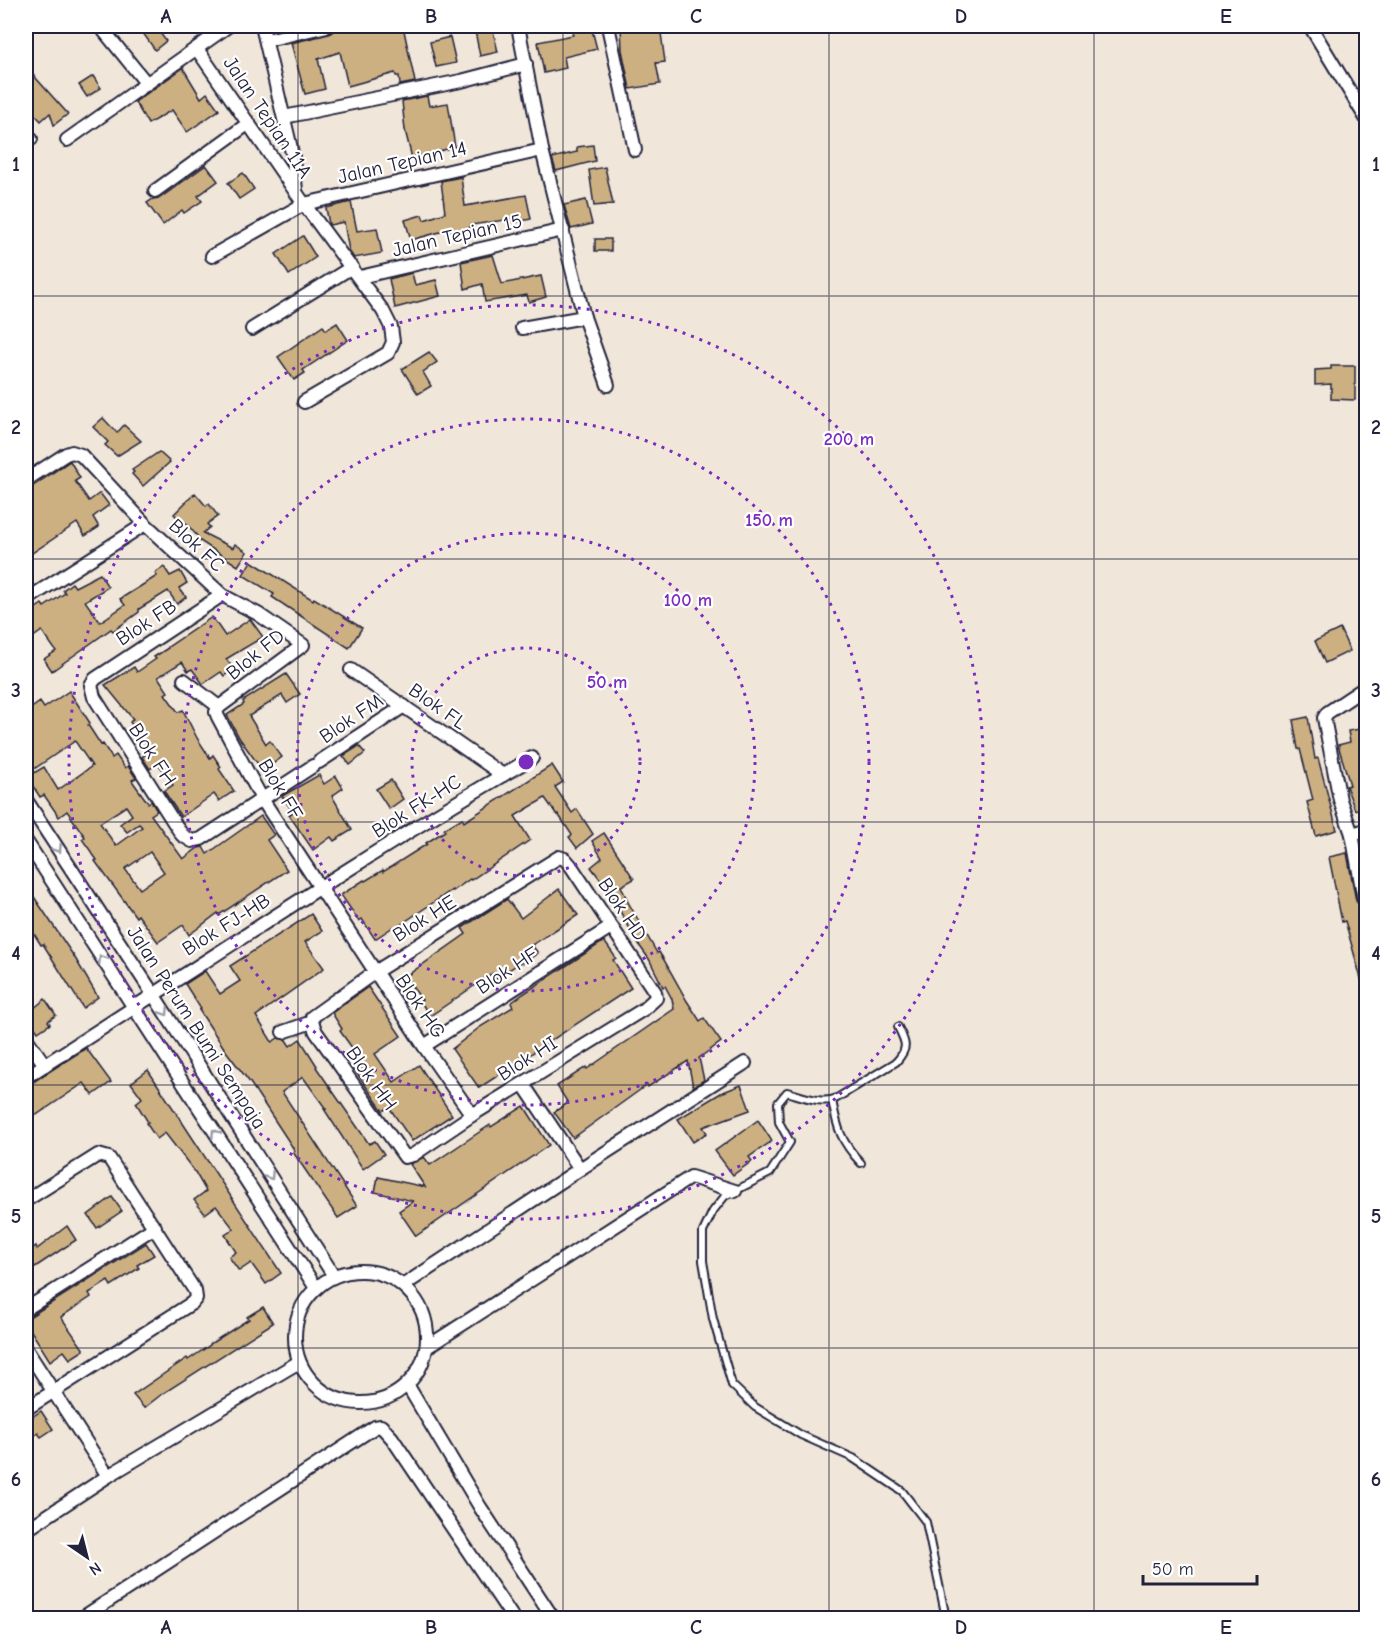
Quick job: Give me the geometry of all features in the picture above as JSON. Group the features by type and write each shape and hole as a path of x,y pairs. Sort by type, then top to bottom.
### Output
{"street":[{"path":"100,26 147,84"},
{"path":"197,49 228,26"},
{"path":"262,26 293,157 296,191"},
{"path":"267,40 327,26"},
{"path":"518,26 543,150 584,317 608,385"},
{"path":"608,26 635,150"},
{"path":"1310,26 1366,118"},
{"name":"Jalan Tepian 11A","path":"67,140 197,49 304,204 360,278 391,327 393,342 388,353 304,402"},
{"path":"284,117 461,81 526,64"},
{"path":"155,191 249,123"},
{"name":"Jalan Tepian 14","path":"212,256 304,204 543,150"},
{"name":"Jalan Tepian 15","path":"360,278 563,230"},
{"path":"252,328 352,267"},
{"path":"522,328 584,317"},
{"name":"Blok FC","path":"26,480 66,454 77,453 145,524 222,595"},
{"path":"26,600 145,524"},
{"name":"Blok FB","path":"92,682 222,595"},
{"name":"Blok FD","path":"219,707 303,645 258,614 222,595"},
{"name":"Blok FL","path":"351,670 503,776"},
{"path":"184,680 219,707"},
{"name":"Blok FH","path":"92,682 91,690 94,697 182,835 192,841"},
{"path":"1364,899 1352,834 1340,800 1324,718 1327,713 1366,687"},
{"name":"Blok FM","path":"192,841 201,839 404,706"},
{"name":"Blok FF","path":"219,707 216,712 218,717 262,799 321,888"},
{"name":"Blok FK-HC","path":"321,888 532,758"},
{"name":"Jalan Perum Bumi Sempaja","path":"26,800 334,1276"},
{"path":"1352,834 1366,830"},
{"path":"26,841 316,1288"},
{"name":"Blok HD","path":"553,860 559,856 565,859 655,992"},
{"name":"Blok HE","path":"283,1032 314,1017 375,972 553,860"},
{"name":"Blok HG","path":"321,888 472,1115"},
{"name":"Blok FJ-HB","path":"26,1077 321,888"},
{"name":"Blok HF","path":"424,1046 611,927"},
{"name":"Blok HI","path":"413,1155 472,1115 645,1009 656,998 655,992"},
{"name":"Blok HH","path":"314,1017 400,1153 405,1157 413,1155"},
{"path":"26,1038 45,1065"},
{"path":"404,1285 745,1063"},
{"path":"523,1084 580,1169"},
{"path":"26,1198 98,1155 109,1158 195,1291 196,1298 192,1303 26,1409"},
{"path":"427,1347 691,1177 735,1191"},
{"path":"26,1309 155,1227"},
{"path":"351,1271 370,1271 388,1275 404,1285 419,1302 427,1324 427,1347 420,1368 408,1386 386,1398 363,1403 340,1400 320,1389 304,1372 296,1351 295,1328 302,1306 316,1288 334,1276 351,1271"},
{"path":"26,1349 108,1476"},
{"path":"26,1530 108,1476 300,1362"},
{"path":"408,1386 480,1507 554,1618"},
{"path":"82,1618 375,1427 381,1426 392,1437 513,1618"}],"lane":[{"path":"898,1028 906,1048 896,1062 832,1100 815,1099 787,1092 778,1103 779,1122 790,1142 770,1173 725,1197 713,1212 702,1232 704,1261 713,1319 732,1385 755,1407 801,1435 853,1458 902,1491 926,1522 946,1618"},
{"path":"832,1100 842,1139 861,1163"}],"building":[{"path":"138,26 155,26 166,41 155,50"},
{"path":"335,26 403,26 415,82 400,85 399,76 395,73 348,86 340,52 318,59 325,89 305,94 291,43 329,34 333,32"},
{"path":"474,26 492,26 498,52 480,56"},
{"path":"591,26 597,49 564,57 566,68 544,73 538,42 573,35 572,30"},
{"path":"621,26 660,26 665,62 656,63 660,84 630,89 622,50"},
{"path":"450,37 456,63 436,67 430,42"},
{"path":"26,67 68,114 54,125 50,113 41,121 26,105"},
{"path":"183,68 201,98 207,93 219,110 187,132 172,110 148,124 135,102"},
{"path":"93,76 101,88 87,97 79,85"},
{"path":"427,96 429,106 448,103 455,147 412,158 405,130 402,101"},
{"path":"593,145 595,161 556,171 552,158 577,152 577,147"},
{"path":"206,165 218,181 198,196 202,201 184,213 182,210 163,225 147,203 160,198"},
{"path":"605,167 613,204 594,206 589,170"},
{"path":"243,173 254,189 239,199 228,183"},
{"path":"461,177 465,206 526,195 531,219 511,223 511,219 471,225 472,227 452,232 451,229 411,240 405,220 422,215 424,220 445,213 441,181"},
{"path":"586,200 592,224 571,229 564,205"},
{"path":"351,202 357,231 377,228 382,253 354,258 349,251 344,222 329,224 326,208"},
{"path":"303,236 316,257 289,275 276,254"},
{"path":"595,239 611,239 611,251 595,251"},
{"path":"493,255 502,284 541,276 546,297 529,302 527,295 485,302 482,284 465,289 461,262"},
{"path":"412,273 415,285 436,280 440,296 395,308 389,279"},
{"path":"337,323 348,340 303,370 305,373 294,380 278,357 323,326 326,330"},
{"path":"429,352 437,362 423,372 431,386 418,394 402,369"},
{"path":"1331,366 1355,366 1355,400 1331,399 1331,384 1315,385 1315,370 1331,369"},
{"path":"103,418 117,433 124,425 141,441 117,456 105,445 108,442 93,427"},
{"path":"159,452 170,462 143,486 132,474 134,472 132,470"},
{"path":"70,461 80,478 75,481 89,501 100,493 109,505 93,517 99,527 85,536 77,523 26,557 26,491"},
{"path":"195,493 206,506 209,504 218,516 207,524 210,527 203,533 233,548 235,544 247,552 238,566 197,539 198,537 186,523 184,525 174,514"},
{"path":"251,561 362,628 349,648 272,597 274,594 243,575"},
{"path":"164,567 170,576 180,571 187,583 179,588 186,597 177,604 168,591 52,671 44,659 56,651 42,631 26,642 26,615 42,604 44,607 65,593 63,590 72,583 75,587 100,574 108,587 85,601 100,622 125,605 120,599 157,576 155,573"},
{"path":"212,617 225,636 250,619 263,637 226,659 234,669 224,676 221,672 203,684 192,669 188,671 182,662 158,677 168,692 165,694 178,712 183,710 197,738 210,758 213,755 221,767 219,769 234,791 219,801 214,794 181,817 164,791 173,785 158,763 150,769 142,757 151,750 130,722 133,719 105,685 134,667 137,672 156,659 154,657"},
{"path":"1340,629 1350,651 1325,663 1315,641"},
{"path":"286,674 300,694 287,703 282,695 249,716 266,744 270,741 282,757 263,771 240,739 227,715 244,704 243,701"},
{"path":"69,691 101,745 103,744 112,758 116,755 125,768 128,766 136,778 132,780 133,782 148,803 151,801 157,811 151,815 183,859 198,848 203,847 207,854 261,816 274,835 267,840 287,870 219,915 218,913 189,935 183,925 158,942 138,915 136,917 95,861 97,860 82,839 85,837 67,811 59,817 44,795 40,797 27,777 44,767 58,790 92,766 75,741 34,769 26,756 26,712 40,702 44,708","holes":["126,806 132,815 120,824 127,832 139,824 142,827 116,846 100,823","150,852 164,872 140,889 125,869"]},
{"path":"1308,717 1315,759 1318,758 1337,830 1316,836 1307,802 1313,800 1300,749 1298,749 1293,720"},
{"path":"1366,728 1366,751 1362,752 1366,770 1366,806 1355,810 1346,786 1350,785 1338,745 1350,742 1348,731"},
{"path":"359,746 365,753 350,765 343,756"},
{"path":"552,765 563,782 555,787 572,813 577,809 593,834 577,848 569,837 572,835 545,798 515,816 530,840 471,880 375,939 362,919 359,921 341,895 364,880 383,870 383,872 427,844 445,831 444,829 462,818 464,822"},
{"path":"319,775 324,784 336,776 343,788 332,796 352,830 334,841 331,837 313,850 289,815 293,812 282,796"},
{"path":"391,780 403,799 389,809 376,789"},
{"path":"604,833 634,879 621,886 628,902 700,1021 704,1018 721,1042 699,1058 704,1080 693,1087 688,1061 648,1087 647,1085 573,1138 554,1112 568,1103 557,1086 586,1067 587,1069 674,1009 665,986 663,987 607,888 591,867 602,858 592,841"},
{"path":"1347,853 1356,901 1361,907 1366,907 1366,985 1363,986 1345,921 1342,922 1329,857"},
{"path":"26,885 98,997 83,1008 26,921"},
{"path":"559,889 578,915 532,945 538,953 496,979 493,973 430,1016 420,1001 422,1000 405,977 466,934 462,928 507,899 521,918"},
{"path":"311,914 322,931 305,942 324,968 256,1016 272,1042 278,1038 286,1040 290,1046 300,1039 316,1067 369,1144 375,1141 384,1154 363,1169 303,1077 282,1092 357,1206 338,1218 293,1152 295,1151 251,1084 199,1010 201,1009 185,984 205,971 220,994 240,981 230,966"},
{"path":"604,941 616,958 613,960 631,988 479,1088 452,1049 480,1027 513,1007 511,1003 523,994"},
{"path":"368,987 401,1036 375,1054 394,1082 419,1065 452,1115 412,1141 389,1107 383,1111 354,1069 363,1063 340,1031 342,1029 332,1013"},
{"path":"45,999 56,1015 48,1021 50,1024 38,1032 26,1015"},
{"path":"86,1048 111,1082 93,1095 84,1083 26,1122 26,1085"},
{"path":"148,1070 281,1273 266,1284 251,1263 239,1271 229,1257 236,1252 225,1235 234,1229 216,1206 205,1214 194,1200 206,1191 195,1172 165,1133 157,1139 146,1123 148,1122 136,1103 142,1098 131,1083"},
{"path":"741,1085 750,1110 703,1127 707,1133 693,1142 678,1119 721,1093"},
{"path":"524,1106 549,1145 416,1236 399,1211 413,1201 375,1192 378,1177 425,1187 410,1164 424,1157 430,1165 490,1125 491,1127"},
{"path":"758,1120 772,1141 749,1157 752,1161 733,1175 715,1151"},
{"path":"112,1197 122,1211 97,1228 88,1215"},
{"path":"67,1226 76,1240 26,1273 26,1253 36,1246 37,1249"},
{"path":"146,1243 154,1255 137,1265 139,1268 111,1286 108,1281 89,1293 91,1297 61,1317 84,1350 70,1359 64,1351 50,1361 26,1323 26,1319"},
{"path":"263,1307 273,1323 144,1408 133,1395 249,1319 247,1317"},
{"path":"41,1411 53,1429 41,1437 38,1433 26,1442 26,1421"}]}
